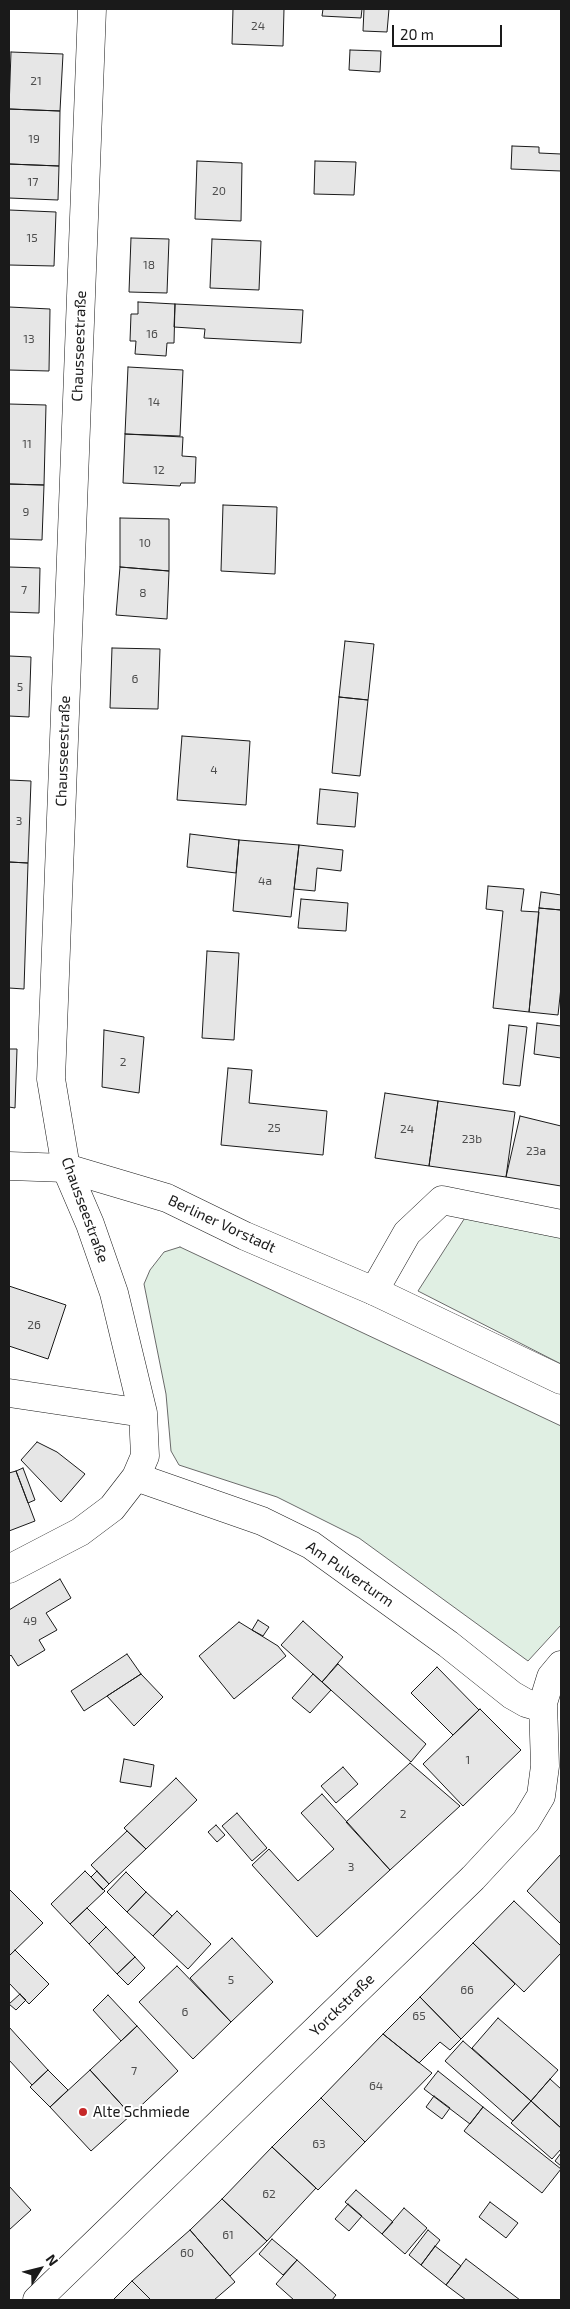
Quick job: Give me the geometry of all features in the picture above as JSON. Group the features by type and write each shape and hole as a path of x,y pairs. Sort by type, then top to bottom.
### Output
{"street":[{"name":"Chausseestraße","path":"9,1569 80,1532 112,1508 136,1477 145,1456 143,1413 114,1293 90,1224 66,1168 50,1079 92,9"},
{"name":"Berliner Vorstadt","path":"9,1166 66,1168 168,1198 245,1236 374,1291 561,1380"},
{"path":"374,1291 407,1232 442,1200 561,1224"},
{"path":"9,1393 143,1413"},
{"name":"Am Pulverturm","path":"136,1477 262,1522 311,1545 448,1644 512,1695 526,1703 543,1708"},
{"name":"Yorckstraße","path":"37,2300 473,1878 526,1821 541,1796 553,1769 543,1708 551,1677 561,1666"}],"green space":[{"path":"468,1213 561,1233 561,1364 418,1291"},
{"path":"180,1247 561,1426 561,1625 528,1661 359,1538 277,1497 179,1465 171,1451 166,1394 144,1284 150,1270 164,1252"}],"building":[{"path":"233,9 284,9 283,46 232,44"},
{"path":"323,9 362,9 361,18 322,16"},
{"path":"364,9 389,9 387,32 363,31"},
{"path":"350,50 381,51 380,72 349,70"},
{"path":"11,52 63,54 60,111 9,109"},
{"path":"9,109 60,111 59,166 9,164"},
{"path":"512,146 539,147 539,153 561,154 561,171 511,169"},
{"path":"197,161 242,163 241,221 195,219"},
{"path":"315,161 356,162 354,195 314,194"},
{"path":"9,164 59,166 58,200 9,198"},
{"path":"9,210 56,212 54,266 9,265"},
{"path":"131,238 169,239 167,293 129,292"},
{"path":"212,239 261,241 259,290 210,288"},
{"path":"138,302 175,304 174,343 167,343 166,356 135,354 136,341 130,341 131,314 138,314"},
{"path":"175,304 303,310 301,343 204,338 205,329 174,327"},
{"path":"9,307 50,309 49,371 9,370"},
{"path":"128,367 183,370 180,436 125,434"},
{"path":"9,404 46,405 44,485 9,484"},
{"path":"125,434 183,437 182,456 196,457 195,483 181,483 180,486 123,483"},
{"path":"9,484 44,485 42,540 9,539"},
{"path":"223,505 277,507 275,574 221,571"},
{"path":"120,518 169,519 169,571 120,567"},
{"path":"9,567 40,568 39,613 9,612"},
{"path":"120,567 169,571 167,619 116,615"},
{"path":"345,641 374,644 368,700 339,697"},
{"path":"112,648 160,649 158,709 110,708"},
{"path":"9,656 31,657 29,717 9,716"},
{"path":"339,697 368,700 360,776 332,773"},
{"path":"182,736 250,741 246,805 177,800"},
{"path":"9,780 31,781 28,863 9,862"},
{"path":"320,789 358,793 355,827 317,824"},
{"path":"190,834 239,840 236,873 187,867"},
{"path":"239,840 299,845 291,917 233,911"},
{"path":"299,845 343,850 341,871 317,868 315,891 294,889"},
{"path":"9,862 28,863 24,989 9,988"},
{"path":"488,886 524,889 521,911 539,912 529,1012 493,1008 503,911 486,909"},
{"path":"541,892 561,895 561,910 539,908"},
{"path":"301,899 348,903 346,931 298,928"},
{"path":"539,908 561,910 561,987 558,1015 529,1012"},
{"path":"207,951 239,953 234,1040 202,1038"},
{"path":"537,1023 561,1026 561,1058 534,1054"},
{"path":"509,1025 527,1027 520,1086 503,1084"},
{"path":"104,1030 144,1037 139,1093 102,1087"},
{"path":"9,1049 17,1049 15,1108 9,1107"},
{"path":"228,1068 252,1070 249,1103 327,1111 323,1155 221,1145"},
{"path":"385,1093 438,1101 429,1166 375,1158"},
{"path":"438,1101 515,1112 506,1177 429,1166"},
{"path":"520,1116 561,1126 561,1186 506,1177"},
{"path":"9,1286 66,1305 48,1359 9,1346"},
{"path":"37,1442 57,1452 85,1474 61,1502 21,1460"},
{"path":"23,1468 35,1500 28,1503 16,1471"},
{"path":"16,1471 35,1521 9,1531 9,1473"},
{"path":"60,1579 71,1598 46,1613 57,1630 39,1640 45,1650 18,1666 11,1655 9,1657 9,1610"},
{"path":"258,1620 269,1627 263,1636 252,1630"},
{"path":"303,1621 343,1657 322,1682 281,1645"},
{"path":"239,1622 278,1646 286,1656 234,1699 199,1656"},
{"path":"127,1654 141,1674 84,1711 71,1691"},
{"path":"338,1664 426,1744 411,1762 322,1682"},
{"path":"437,1667 479,1710 453,1735 411,1693"},
{"path":"141,1674 163,1697 134,1726 107,1696"},
{"path":"313,1674 331,1690 310,1713 292,1698"},
{"path":"480,1709 521,1750 463,1806 423,1764"},
{"path":"124,1759 154,1765 151,1787 120,1782"},
{"path":"410,1763 460,1806 390,1870 346,1822"},
{"path":"343,1767 358,1784 336,1803 321,1786"},
{"path":"176,1778 197,1800 146,1849 124,1828"},
{"path":"322,1794 390,1870 317,1937 252,1865 269,1849 298,1881 334,1849 301,1813"},
{"path":"237,1813 267,1848 252,1861 222,1826"},
{"path":"216,1825 225,1835 217,1842 208,1832"},
{"path":"127,1831 146,1849 109,1884 91,1865"},
{"path":"561,1854 561,1924 527,1891"},
{"path":"85,1871 105,1891 70,1924 51,1904"},
{"path":"97,1871 109,1884 103,1890 91,1877"},
{"path":"126,1872 146,1892 127,1912 107,1892"},
{"path":"9,1889 43,1923 9,1956"},
{"path":"146,1892 172,1916 153,1936 127,1912"},
{"path":"514,1901 561,1946 561,1953 524,1992 473,1943"},
{"path":"87,1908 106,1927 89,1944 70,1924"},
{"path":"177,1911 211,1944 188,1969 153,1936"},
{"path":"106,1927 135,1957 117,1974 89,1944"},
{"path":"232,1938 273,1982 231,2022 190,1978"},
{"path":"473,1943 515,1984 461,2039 420,1997"},
{"path":"15,1950 49,1984 29,2004 9,1983 9,1956"},
{"path":"135,1957 145,1968 128,1985 117,1974"},
{"path":"177,1966 231,2022 193,2059 139,2002"},
{"path":"20,1994 26,2000 16,2010 9,2004"},
{"path":"108,1995 137,2026 121,2041 93,2010"},
{"path":"420,1997 461,2039 450,2050 440,2042 419,2063 383,2034"},
{"path":"498,2018 558,2070 531,2101 472,2048"},
{"path":"137,2026 178,2071 131,2115 90,2070"},
{"path":"9,2027 48,2070 32,2085 9,2060"},
{"path":"383,2034 432,2073 365,2142 321,2098"},
{"path":"463,2041 531,2101 513,2121 445,2061"},
{"path":"48,2070 68,2090 50,2107 30,2087"},
{"path":"90,2070 131,2115 91,2151 50,2107"},
{"path":"438,2071 483,2107 470,2124 424,2089"},
{"path":"550,2079 561,2089 561,2128 531,2101"},
{"path":"434,2096 450,2108 442,2119 426,2107"},
{"path":"321,2098 365,2142 318,2190 272,2147"},
{"path":"531,2101 561,2128 561,2149 552,2159 511,2123"},
{"path":"483,2107 561,2169 542,2193 464,2131"},
{"path":"272,2147 316,2188 267,2241 222,2199"},
{"path":"561,2153 561,2166 555,2161"},
{"path":"9,2186 31,2210 9,2230"},
{"path":"356,2190 393,2222 382,2234 345,2202"},
{"path":"222,2199 267,2241 230,2276 190,2230"},
{"path":"490,2202 518,2223 506,2238 479,2217"},
{"path":"348,2204 362,2216 349,2231 335,2219"},
{"path":"404,2208 427,2228 405,2254 382,2234"},
{"path":"190,2230 235,2282 214,2300 151,2300 132,2281"},
{"path":"428,2230 440,2240 421,2265 409,2255"},
{"path":"272,2239 297,2260 283,2275 259,2254"},
{"path":"435,2246 461,2266 446,2285 421,2265"},
{"path":"466,2259 520,2300 466,2300 446,2285"},
{"path":"297,2260 336,2295 332,2300 294,2300 276,2284"},
{"path":"132,2281 151,2300 113,2300"}],"place":[{"name":"Alte Schmiede","path":"83,2112"}]}
